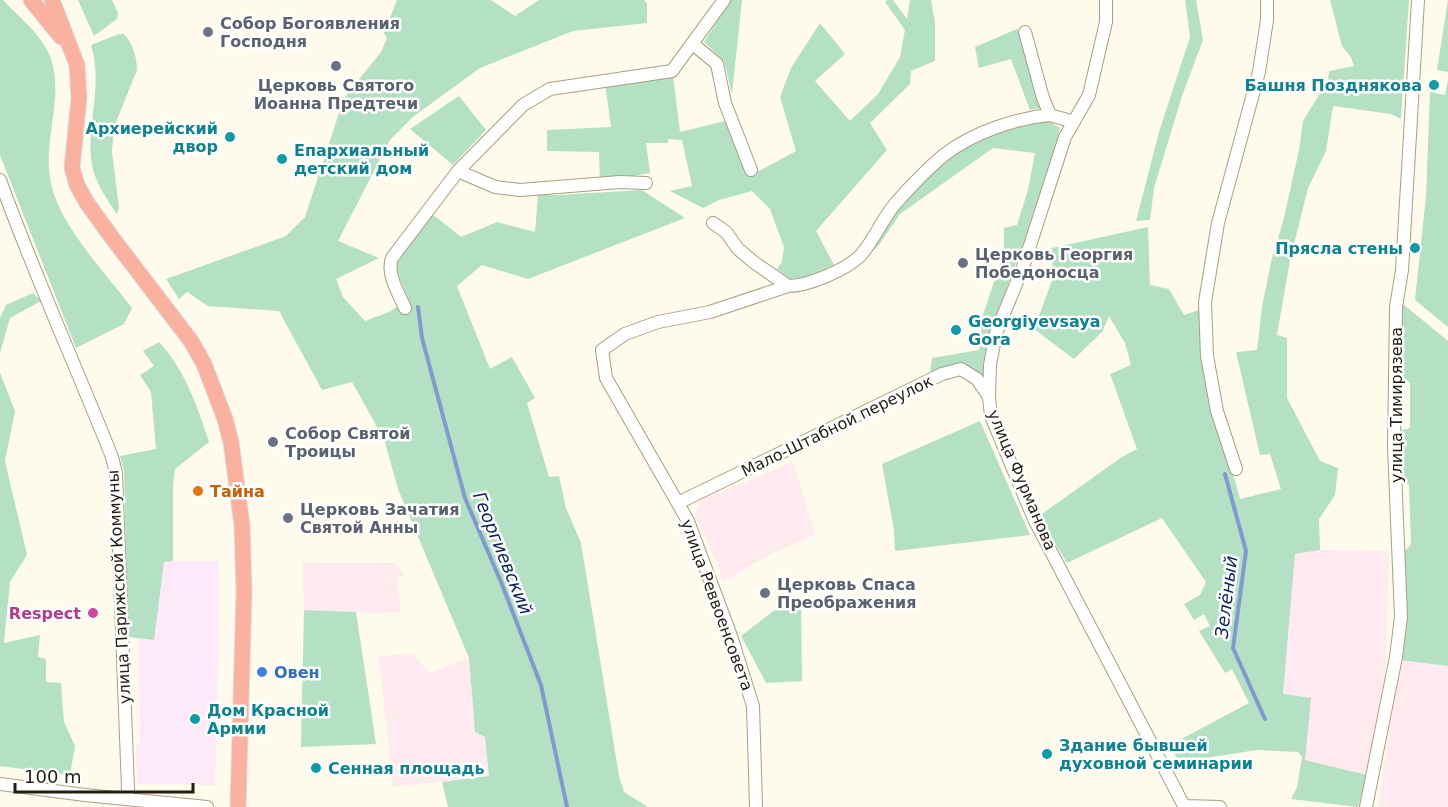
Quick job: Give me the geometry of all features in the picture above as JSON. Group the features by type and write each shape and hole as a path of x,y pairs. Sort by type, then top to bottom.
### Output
{"main road":[{"path":"31,0 73,51"},
{"path":"52,0 73,51 79,80 72,168 77,185 113,239 191,341 204,364 225,419 231,442 242,525 244,591 237,807"}],"street":[{"path":"405,308 391,276 392,258 458,171 523,105 550,89 672,71 724,0"},
{"name":"улица Фурманова","path":"1106,0 1106,22 1089,95 1065,137 1023,267 996,333 990,365 989,397 991,416 1034,519 1184,806"},
{"path":"1236,469 1216,411 1207,356 1205,302 1218,223 1259,72 1267,20 1267,0"},
{"name":"улица Тимирязева","path":"1366,807 1396,657 1401,617 1394,447 1396,307 1402,270 1418,0"},
{"path":"1025,32 1050,115"},
{"path":"693,44 717,64 725,104 751,170"},
{"path":"713,223 726,232 738,249 755,263 788,286 800,286 836,271 859,256 894,205 945,154 983,133 1026,117 1050,115 1074,122"},
{"path":"458,171 495,187 520,190 620,182 646,183"},
{"name":"улица Парижской Коммуны","path":"0,180 23,244 61,330 112,457 116,473 127,799"},
{"name":"улица Реввоенсовета","path":"756,807 753,706 732,636 688,521 606,378 602,350 625,334 658,322 710,312 788,286"},
{"name":"Мало-Штабной переулок","path":"678,503 942,374 961,369 977,379 989,397"},
{"path":"0,784 207,807"},
{"path":"1184,806 1220,807"}],"shaded area":[{"path":"793,462 815,534 769,555 722,582 720,570 695,514 702,500"},
{"path":"1320,550 1389,551 1385,684 1367,775 1305,760 1310,699 1283,694 1295,554"},
{"path":"219,561 215,785 137,784 136,745 140,745 139,639 154,639 164,562"},
{"path":"303,563 395,563 405,576 397,578 401,612 304,610"},
{"path":"413,654 430,673 469,658 475,732 485,736 489,776 393,787 379,656"},
{"path":"1400,660 1448,666 1448,807 1378,807"}],"green space":[{"path":"0,0 3,0 37,35 46,48 52,64 55,97 49,166 56,199 73,232 132,308 124,324 76,348 0,155"},
{"path":"78,0 112,0 118,13 117,19 94,36"},
{"path":"397,0 491,0 515,16 539,0 644,0 647,3 647,23 573,31 480,68 414,116 390,140 338,241 379,258 336,279 343,297 365,321 398,306 412,307 393,263 431,213 461,237 497,222 535,232 538,194 642,190 685,218 528,279 482,265 457,286 490,369 512,357 535,398 527,403 549,477 559,476 566,508 581,543 619,776 624,792 648,807 448,807 442,782 489,776 485,737 475,732 469,658 398,489 384,439 352,382 322,390 279,311 208,306 187,292 179,299 166,279 286,236 305,217 344,98 381,52 387,38 384,33"},
{"path":"731,0 742,0 732,94 724,61 704,42"},
{"path":"893,0 907,19 910,0 931,0 935,23 935,61 911,71 910,84 870,123 887,150 816,231 834,265 806,277 790,279 777,269 782,262 784,247 770,209 752,191 719,200 703,208 670,191 692,186 682,140 668,139 668,143 646,143 650,173 600,182 599,152 547,151 547,130 611,127 605,84 673,75 680,132 725,121 748,177 796,151 780,97 791,68 820,23 845,54 815,81 850,121 878,94 900,57 905,30 885,2"},
{"path":"1185,0 1196,0 1203,40 1182,96 1154,188 1150,220 1136,221 1159,132 1190,37"},
{"path":"1330,0 1409,0 1401,119 1391,114 1333,106 1326,151 1308,188 1290,260 1277,335 1287,338 1287,398 1320,461 1338,468 1335,495 1319,519 1320,550 1295,554 1283,694 1311,698 1305,760 1367,775 1358,807 1291,799 1297,787 1302,757 1298,752 1257,750 1199,759 1186,769 1168,746 1249,703 1232,669 1225,673 1199,631 1210,626 1204,614 1194,620 1184,604 1200,595 1206,582 1162,518 1067,563 1039,516 1122,457 1137,449 1110,374 1131,365 1125,343 1109,316 1102,332 1074,359 1034,329 1053,278 1052,248 1148,227 1150,285 1169,289 1184,315 1199,310 1201,356 1240,499 1281,489 1270,454 1260,455 1236,352 1257,350 1262,307 1271,262 1283,222 1303,121 1328,80 1329,71 1354,66 1351,57 1342,46"},
{"path":"1448,0 1448,72 1437,70"},
{"path":"1017,29 1042,108 1030,110 1011,59 979,68 975,47"},
{"path":"124,34 132,46 137,70 114,127 112,152 119,208 117,214 98,184 91,158 90,142 96,78 91,45"},
{"path":"1448,80 1448,327 1415,300 1426,196 1430,92 1445,95"},
{"path":"459,96 486,130 453,165 410,129"},
{"path":"1025,122 1050,122 1060,128 1041,196 991,330 986,381 973,370 960,366 930,372 932,358 979,350 983,315 1004,252 1004,228 1017,225 1028,190 1035,153 993,148 900,214 879,245 864,259 896,208 946,159 983,137"},
{"path":"33,293 41,301 10,318 0,353 0,318 6,305"},
{"path":"1403,304 1448,341 1448,666 1400,660 1405,551 1411,544 1409,484 1402,484 1400,431 1410,428 1410,382 1400,381"},
{"path":"159,342 183,376 195,401 209,442 175,469 173,561 164,562 154,640 128,637 124,472 120,456 156,449 151,392 140,375 154,366 143,351"},
{"path":"0,373 15,411 5,461 27,555 10,582 4,643 40,635 38,657 46,659 46,682 61,683 64,722 75,746 70,775 0,766"},
{"path":"980,421 1030,535 895,551 894,530 882,464"},
{"path":"791,603 801,603 802,681 766,683 741,636 772,612"},
{"path":"304,610 356,612 376,744 301,747"}],"waterway":[{"name":"Георгиевский","path":"418,307 422,338 465,498 541,685 567,807"},
{"name":"Зелёный","path":"1225,474 1246,551 1233,648 1265,719"}],"place":[{"name":"Собор Богоявления Господня","path":"208,32"},
{"name":"Церковь Святого Иоанна Предтечи","path":"336,66"},
{"name":"Башня Позднякова","path":"1434,85"},
{"name":"Архиерейский двор","path":"230,137"},
{"name":"Епархиальный детский дом","path":"282,159"},
{"name":"Прясла стены","path":"1415,248"},
{"name":"Церковь Георгия Победоносца","path":"963,263"},
{"name":"Georgiyevsaya Gora","path":"956,330"},
{"name":"Собор Святой Троицы","path":"273,442"},
{"name":"Тайна","path":"198,491"},
{"name":"Церковь Зачатия Святой Анны","path":"288,518"},
{"name":"Церковь Спаса Преображения","path":"765,593"},
{"name":"Respect","path":"93,613"},
{"name":"Овен","path":"262,672"},
{"name":"Дом Красной Армии","path":"195,719"},
{"name":"Здание бывшей духовной семинарии","path":"1047,754"},
{"name":"Сенная площадь","path":"316,768"}]}
